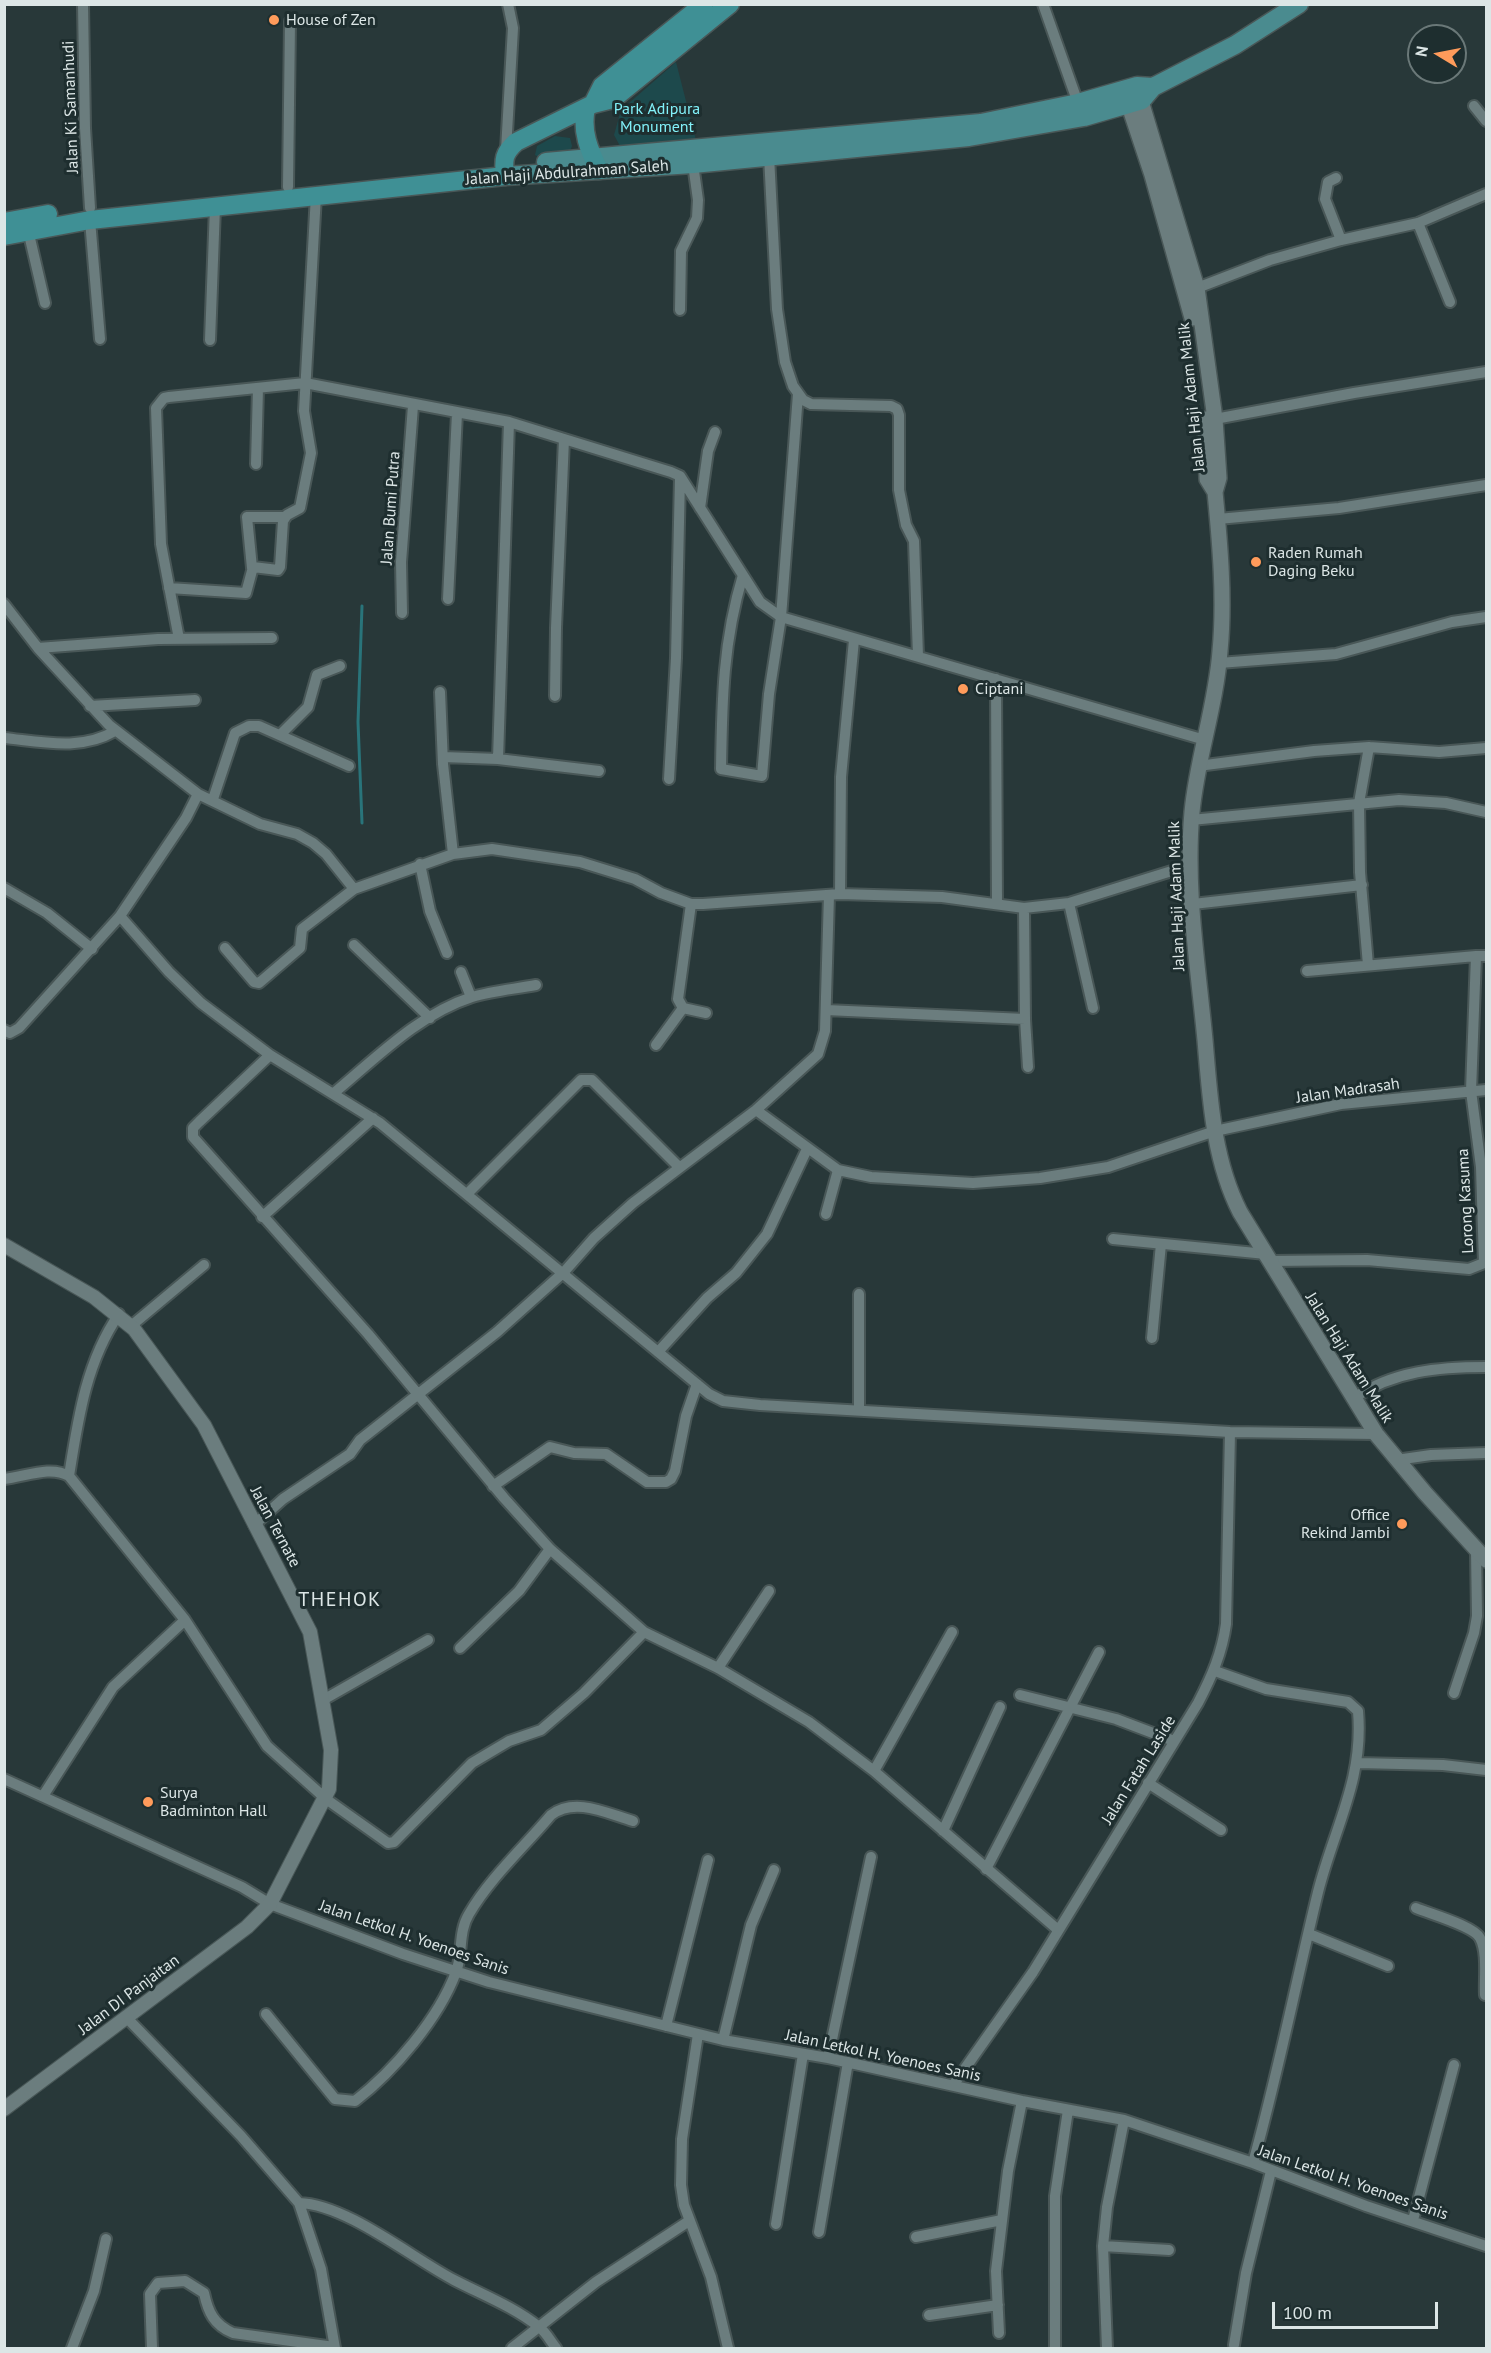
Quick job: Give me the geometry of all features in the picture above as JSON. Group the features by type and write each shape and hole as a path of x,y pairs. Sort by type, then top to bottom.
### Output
{"highway":[{"path":"596,164 585,134 590,106 602,86 704,4"},
{"path":"505,164 526,136 590,106 613,99 730,4"},
{"name":"Jalan Haji Abdulrahman Saleh","path":"4,222 90,214 215,207 316,195 505,164"},
{"name":"Jalan Haji Abdulrahman Saleh","path":"4,236 90,214 288,187 505,164"}],"main road":[{"path":"1215,492 1207,479 1199,353 1187,292 1137,94 1235,45 1299,4"},
{"name":"Jalan Haji Abdulrahman Saleh","path":"505,164 693,164 993,133 1084,117 1137,94"},
{"name":"Jalan Haji Abdulrahman Saleh","path":"596,164 981,123 1078,103 1137,94"},
{"name":"Jalan Haji Adam Malik","path":"1137,94 1197,288 1215,419 1219,478 1215,492 1222,620 1219,663 1198,766 1191,820 1191,865 1215,1131 1228,1189 1376,1434 1396,1460 1481,1555"}],"street":[{"name":"Jalan Ki Samanhudi","path":"83,4 85,128 100,339"},
{"path":"505,164 513,28 508,4"},
{"path":"1042,4 1078,103"},
{"path":"288,187 290,21"},
{"path":"1474,106 1486,121"},
{"path":"769,156 777,309 789,376 798,394 811,404 884,406 897,409 899,415 899,490 906,525 914,541 918,656"},
{"path":"680,310 681,252 697,218 698,200 693,164"},
{"path":"1336,178 1328,182 1325,192 1341,240"},
{"path":"1197,288 1270,260 1341,240 1418,223 1486,194"},
{"path":"169,588 246,593 252,568 247,517 285,517 300,508 311,453 305,429 305,383 316,195"},
{"path":"210,340 215,207"},
{"path":"1418,223 1450,302"},
{"path":"28,230 45,303"},
{"path":"1215,419 1354,393 1486,372"},
{"path":"179,639 161,544 156,408 164,398 169,397 305,383 413,406 509,422 680,476 760,602 781,617 1205,740"},
{"path":"256,464 258,387"},
{"path":"742,575 726,642 722,679 721,769 762,776 781,617 798,394"},
{"name":"Jalan Bumi Putra","path":"402,613 401,562 413,406"},
{"path":"448,599 457,413"},
{"path":"498,759 509,422"},
{"path":"700,508 708,451 715,432"},
{"path":"555,696 556,616 564,439"},
{"path":"669,779 676,658 680,476"},
{"path":"1218,519 1339,508 1486,485"},
{"path":"252,568 279,569 285,517"},
{"path":"4,604 38,648 115,731 198,794 213,799 260,824 297,834 313,843 354,889"},
{"path":"1219,663 1336,654 1452,622 1486,617"},
{"path":"38,648 179,639 272,638"},
{"path":"254,1525 291,1493 350,1454 360,1440 419,1396 497,1332 564,1272 594,1238 679,1167 756,1110 818,1054 824,1037 841,777 854,640"},
{"path":"281,734 308,707 317,675 340,666"},
{"path":"996,679 997,904"},
{"path":"440,692 443,757 453,854"},
{"path":"90,706 195,700"},
{"path":"213,799 235,733 249,726 259,726 281,734 349,766"},
{"path":"4,738 79,744 100,740 115,731"},
{"path":"1198,766 1314,751 1369,747 1440,752 1486,748"},
{"path":"1368,965 1359,803 1369,747"},
{"path":"443,757 498,759 599,771"},
{"path":"4,1030 10,1033 19,1028 120,916 186,818 198,794"},
{"path":"1191,820 1399,800 1446,803 1486,812"},
{"path":"225,948 254,982 259,983 300,948 302,929 354,889 453,854 492,849 580,862 635,879 661,893 691,904 835,895 942,897 1024,908 1069,903 1191,865"},
{"path":"420,864 430,911 447,953"},
{"path":"1193,904 1362,885"},
{"path":"4,888 46,914 92,949"},
{"path":"1069,903 1093,1008"},
{"path":"691,904 677,990 678,999 683,1008 706,1013"},
{"path":"1024,908 1028,1067"},
{"path":"120,916 169,972 201,1003 270,1055 373,1118 564,1272 697,1384 723,1401 1230,1432 1376,1434"},
{"path":"354,945 430,1018"},
{"path":"1307,971 1481,956"},
{"name":"Lorong Kasuma","path":"1268,1257 1367,1260 1476,1268 1484,1263 1485,1228 1481,1167 1471,1091 1481,956"},
{"path":"461,972 471,997"},
{"path":"334,1093 409,1031 430,1018 471,997 536,985"},
{"path":"656,1045 683,1008"},
{"path":"826,1010 1025,1019"},
{"path":"270,1055 199,1122 192,1132 193,1137 368,1334 494,1486 550,1549 644,1632 717,1668 809,1722 874,1771 1057,1929"},
{"path":"467,1194 581,1080 586,1079 592,1080 610,1096 679,1167"},
{"name":"Jalan Madrasah","path":"838,1170 871,1177 973,1183 1040,1178 1107,1167 1215,1131 1341,1104 1486,1089"},
{"path":"756,1110 838,1170 826,1214"},
{"path":"262,1217 373,1118"},
{"path":"658,1352 707,1298 736,1273 767,1234 807,1149"},
{"path":"1113,1239 1268,1257"},
{"path":"1152,1338 1161,1244"},
{"name":"Jalan Ternate","path":"4,1245 53,1271 119,1314 131,1326 204,1425 254,1525 294,1596 310,1632 331,1750 331,1775 326,1799 270,1904"},
{"path":"131,1326 204,1265"},
{"path":"859,1294 859,1410"},
{"path":"69,1476 78,1419 94,1357 101,1340 119,1314"},
{"path":"1354,1398 1390,1378 1465,1367 1486,1367"},
{"path":"494,1486 543,1451 556,1447 574,1453 611,1456 647,1482 666,1482 671,1479 675,1470 686,1416 697,1384"},
{"name":"Jalan Fatah Laside","path":"954,2084 1033,1972 1215,1671 1223,1647 1226,1624 1230,1432"},
{"path":"1396,1460 1431,1455 1486,1453"},
{"path":"4,1479 48,1471 59,1471 69,1476 185,1620 267,1746 326,1799 383,1842 394,1842 472,1763 508,1741 541,1730 584,1693 644,1632"},
{"path":"460,1648 510,1601 550,1549"},
{"path":"1454,1693 1474,1633 1481,1555"},
{"path":"717,1668 769,1591"},
{"path":"43,1796 113,1687 185,1620"},
{"path":"874,1771 951,1632"},
{"path":"323,1700 428,1640"},
{"path":"986,1869 1099,1652"},
{"path":"1215,1671 1266,1689 1330,1699 1354,1706 1358,1711 1358,1763 1325,1870 1253,2163"},
{"path":"1020,1695 1072,1706 1116,1719 1174,1742"},
{"path":"943,1831 1000,1707"},
{"path":"1358,1763 1443,1765 1486,1770"},
{"name":"Jalan Letkol H. Yoenoes Sanis","path":"4,1779 242,1887 270,1904 403,1954 458,1970 489,1982 723,2040 828,2058 954,2084 1022,2101 1124,2120 1486,2246"},
{"path":"1148,1784 1221,1830"},
{"path":"266,2014 335,2099 356,2101 382,2081 444,1998 458,1970 460,1941 467,1916 551,1815 561,1808 574,1805 633,1821"},
{"path":"828,2058 871,1857"},
{"path":"666,2026 708,1860"},
{"path":"723,2040 751,1925 774,1870"},
{"name":"Jalan DI Panjaitan","path":"4,2109 247,1927 270,1904"},
{"path":"1416,1908 1472,1930 1480,1938 1485,1949 1485,1995"},
{"path":"1309,1934 1388,1966"},
{"path":"126,2017 241,2136 299,2203 321,2269 335,2348 233,2333 220,2327 208,2310 204,2293 184,2281 158,2283 150,2294 152,2349"},
{"path":"698,2034 682,2139 681,2186 689,2221 711,2277 728,2349"},
{"path":"776,2224 803,2054"},
{"path":"819,2232 848,2062"},
{"path":"1413,2220 1454,2065"},
{"path":"999,2333 996,2271 1022,2101"},
{"path":"1055,2349 1054,2196 1068,2110"},
{"path":"1107,2349 1103,2246 1107,2207 1124,2120"},
{"path":"1234,2344 1245,2273 1271,2171"},
{"path":"299,2203 318,2205 372,2231 540,2328 556,2349"},
{"path":"916,2237 1002,2220"},
{"path":"512,2349 596,2282 689,2221"},
{"path":"72,2349 94,2291 106,2239"},
{"path":"1103,2246 1169,2250"},
{"path":"929,2315 998,2305"},
{"path":"267,2337 270,2349"}],"green space":[{"name":"Park Adipura Monument","path":"676,62 698,148 629,150 620,146 614,135 621,110"},
{"path":"555,136 570,138 572,146 569,154 539,157 535,155 537,146"}],"waterway":[{"path":"362,606 358,722 362,823"}],"place":[{"name":"House of Zen","path":"274,20"},
{"name":"Raden Rumah Daging Beku","path":"1256,562"},
{"name":"Ciptani","path":"963,689"},
{"name":"Office Rekind Jambi","path":"1402,1524"},
{"name":"Surya Badminton Hall","path":"148,1802"}],"district":[{"name":"THEHOK","path":"340,1600"}]}
